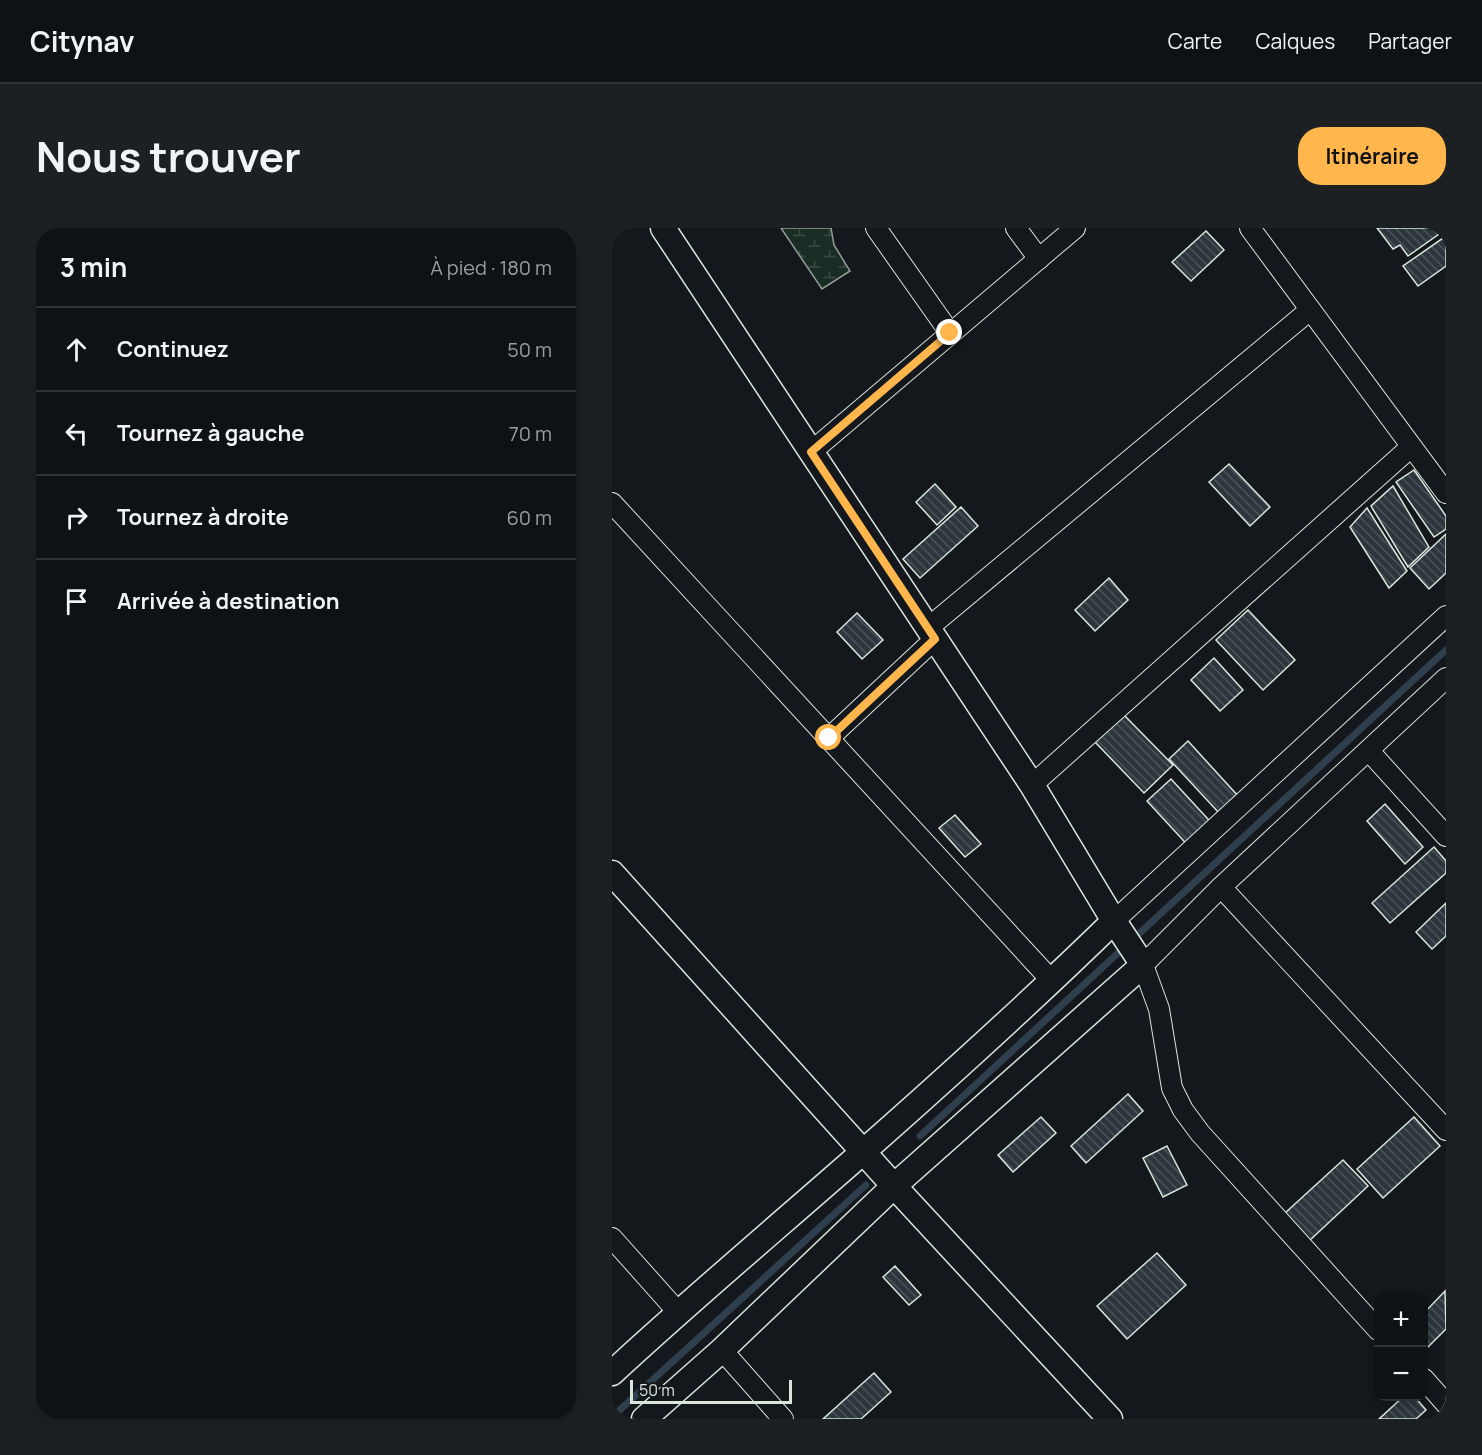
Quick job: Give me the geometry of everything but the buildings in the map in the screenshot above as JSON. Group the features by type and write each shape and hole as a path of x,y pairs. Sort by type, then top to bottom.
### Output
{"street":[{"path":"663,228 1032,785 1143,965 1159,1009 1172,1088 1183,1110 1200,1133 1374,1326"},
{"path":"876,228 950,333"},
{"path":"1016,228 1039,259"},
{"path":"811,452 1075,228"},
{"path":"1250,228 1446,493"},
{"path":"829,738 931,633 1310,310"},
{"path":"1032,785 1411,447"},
{"path":"612,503 1052,981"},
{"path":"612,1373 678,1312 864,1151 1052,981 1114,921 1446,616"},
{"path":"644,1419 722,1350 894,1186 1143,965 1221,887 1446,678"},
{"path":"1369,751 1446,836"},
{"path":"612,873 894,1186 1110,1419"},
{"path":"1221,887 1446,1130"},
{"path":"612,1238 678,1312"},
{"path":"722,1350 783,1419"},
{"path":"1428,1384 1446,1404"}],"green space":[{"path":"781,228 831,228 834,245 850,271 822,289"}],"waterway":[{"path":"920,1136 1446,650"},
{"path":"612,1417 866,1185"}],"route":[{"path":"829,738 935,639 811,452 950,333"}]}
